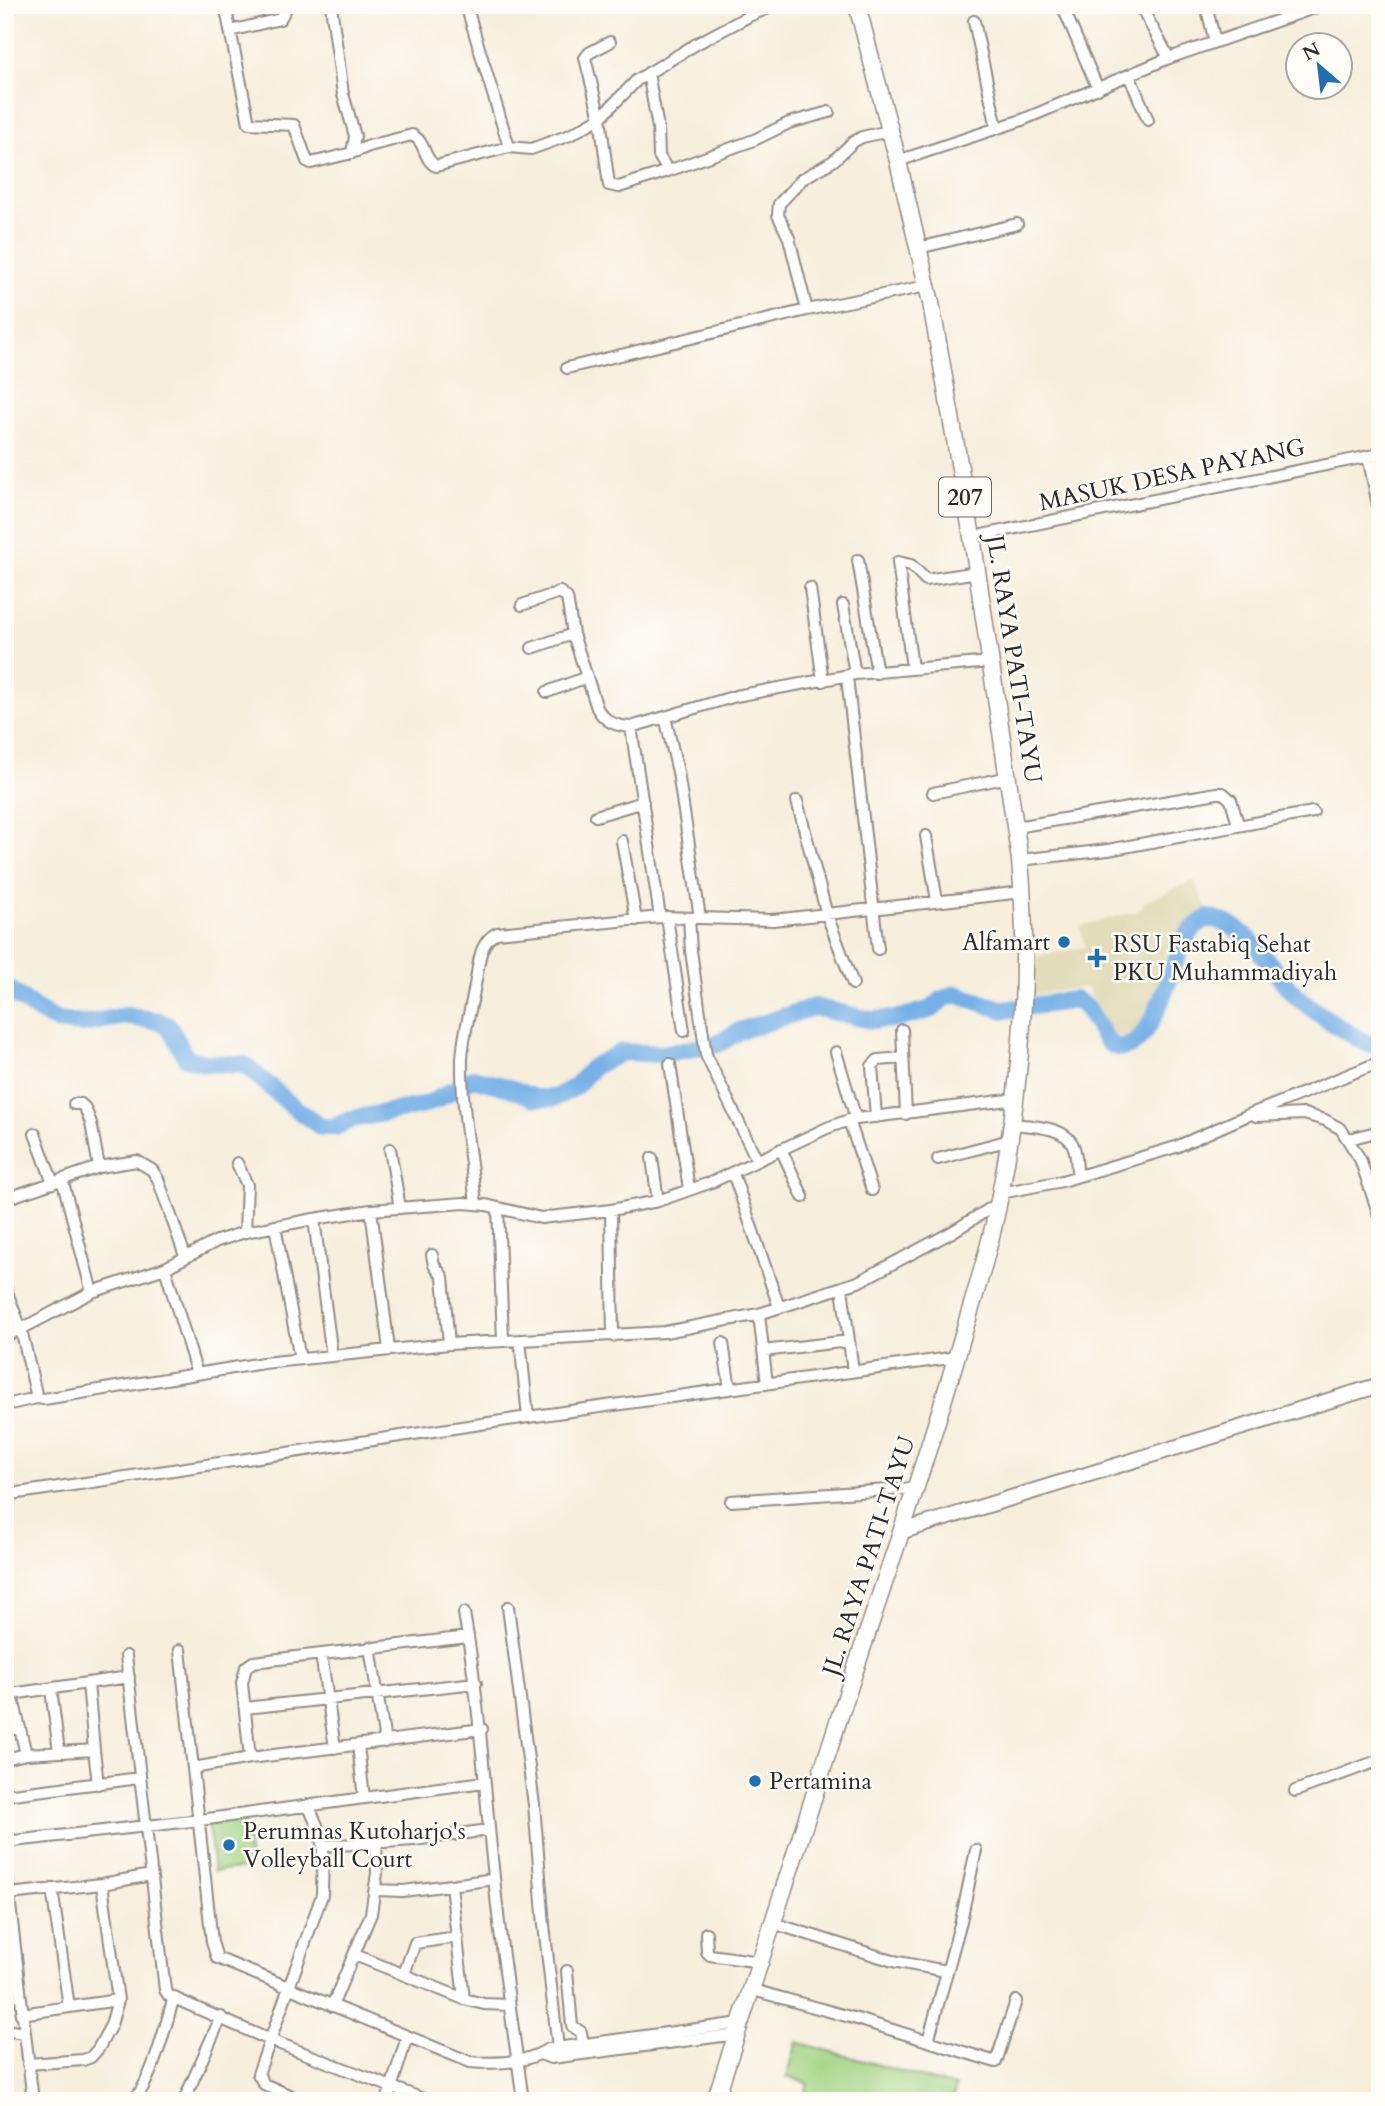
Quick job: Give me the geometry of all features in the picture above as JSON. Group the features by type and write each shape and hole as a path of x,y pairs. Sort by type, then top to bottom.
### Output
{"main road":[{"name":"JL. RAYA PATI-TAYU","path":"715,2101 825,1759 903,1531 987,1253 1000,1198 1016,1098 1023,996 1023,892 1020,860 978,572 919,248 857,5"}],"street":[{"path":"225,5 249,123 294,125 307,160 311,163 403,136 415,136 420,140 430,162 436,166 509,147 531,149 570,135 600,118 637,80 648,73 708,37 776,5"},
{"path":"230,31 279,19 288,5"},
{"path":"331,5 343,94 355,136 352,153"},
{"path":"467,5 509,147"},
{"path":"1062,5 1098,89"},
{"path":"1140,5 1169,58"},
{"path":"1206,5 1215,42"},
{"path":"898,161 997,128 1291,10 1323,5"},
{"path":"974,21 997,128"},
{"path":"610,43 589,53 585,58 600,118 609,185 619,187 668,171 754,140 789,123 829,112"},
{"path":"648,73 658,128 659,156 668,171"},
{"path":"1129,75 1148,120"},
{"path":"807,310 789,238 778,215 779,204 802,179 833,161 853,142 862,137 889,131"},
{"path":"919,248 1017,224"},
{"path":"567,368 807,310 927,286"},
{"path":"1374,455 1380,515"},
{"name":"MASUK DESA PAYANG","path":"972,537 1374,455"},
{"path":"858,560 877,673"},
{"path":"912,668 898,562 911,565 926,580 978,572"},
{"path":"810,588 823,681"},
{"path":"522,606 560,592 564,594 569,602 573,634 601,715 612,724 631,727 736,696 851,675 991,662"},
{"path":"843,605 878,949"},
{"path":"531,649 573,634"},
{"path":"547,692 587,677"},
{"path":"665,717 678,772 694,918 690,945 700,998 705,1048 757,1160"},
{"path":"631,727 684,1031"},
{"path":"933,793 1009,778"},
{"path":"1016,827 1217,793 1223,793 1231,800 1238,824"},
{"path":"797,801 827,915 853,984"},
{"path":"596,816 643,802"},
{"path":"1020,860 1108,849 1313,812"},
{"path":"926,836 937,901"},
{"path":"622,841 636,920"},
{"path":"476,1204 463,1097 462,1056 480,960 484,943 489,937 497,933 664,917 773,920 1023,892"},
{"path":"902,1030 906,1114"},
{"path":"835,1052 872,1190"},
{"path":"876,1117 872,1066 878,1060 903,1058"},
{"path":"5,1405 300,1359 503,1340 666,1332 759,1314 858,1282 953,1233 1000,1198 1176,1147 1380,1062"},
{"path":"670,1063 689,1189"},
{"path":"5,1336 92,1292 165,1268 217,1241 245,1233 314,1219 400,1208 476,1204 541,1218 611,1210 658,1201 733,1174 827,1128 852,1120 1016,1098"},
{"path":"74,1104 81,1104 89,1115 99,1167"},
{"path":"1246,1116 1304,1114 1325,1120 1341,1129 1360,1159 1380,1218"},
{"path":"938,1158 1011,1132 1048,1129 1068,1138 1074,1148 1078,1177"},
{"path":"1349,1139 1380,1130"},
{"path":"35,1134 57,1181 92,1292"},
{"path":"390,1149 400,1208"},
{"path":"781,1149 803,1197"},
{"path":"652,1158 658,1201"},
{"path":"5,1199 99,1167 137,1161 152,1170 158,1179 185,1256"},
{"path":"237,1163 247,1185 245,1233"},
{"path":"733,1174 779,1307"},
{"path":"498,1208 503,1340"},
{"path":"371,1210 389,1349"},
{"path":"611,1210 613,1336"},
{"path":"314,1219 332,1356"},
{"path":"275,1226 300,1359"},
{"path":"432,1255 433,1263 443,1277 449,1345"},
{"path":"165,1268 197,1374"},
{"path":"5,1287 21,1329 37,1398"},
{"path":"842,1288 853,1371"},
{"path":"759,1314 767,1384"},
{"path":"520,1340 528,1417"},
{"path":"763,1351 849,1340"},
{"path":"723,1343 730,1389"},
{"path":"5,1495 528,1417 957,1357"},
{"path":"903,1531 1380,1385"},
{"path":"731,1501 916,1488"},
{"path":"508,1607 534,1805 544,1925 559,2052"},
{"path":"464,1613 482,1729 484,1782 494,1879 523,2101"},
{"path":"250,1758 243,1674 246,1667 253,1662 468,1637"},
{"path":"370,1647 385,1742"},
{"path":"180,1650 214,1952 225,1962 470,2062 492,2064 540,2054 548,2049 559,2052 739,2028"},
{"path":"321,1654 335,1748"},
{"path":"126,1656 165,1990 169,1996 270,2040 428,2101"},
{"path":"26,1754 9,1695 129,1676"},
{"path":"88,1683 98,1784"},
{"path":"245,1708 476,1683"},
{"path":"51,1689 59,1752"},
{"path":"5,1730 20,1728"},
{"path":"193,1769 250,1758 482,1729"},
{"path":"358,1745 364,1798"},
{"path":"5,1759 26,1754 94,1750"},
{"path":"1295,1791 1380,1760"},
{"path":"5,1795 140,1778"},
{"path":"5,1842 200,1820 484,1782"},
{"path":"302,2101 264,2084 258,2074 322,1895 323,1846 308,1805"},
{"path":"323,1846 489,1830"},
{"path":"332,2006 371,1914 375,1889 376,1843"},
{"path":"928,2041 961,1921 976,1850"},
{"path":"5,1861 33,2101"},
{"path":"9,1894 102,1884 151,1875"},
{"path":"375,1889 403,1891 494,1879"},
{"path":"28,2064 91,2057 111,2025 118,2000 102,1884"},
{"path":"451,1885 464,1999"},
{"path":"52,1889 69,2007"},
{"path":"773,1923 893,1961 946,1971"},
{"path":"706,1933 708,1953 761,1962"},
{"path":"404,1974 415,1942 457,1937"},
{"path":"355,1955 464,1999 484,2004 509,2005"},
{"path":"567,1971 572,2026 581,2032 583,2044"},
{"path":"752,1990 996,2062 1016,2001"},
{"path":"131,2101 137,2098 146,2085 174,1997"},
{"path":"21,2014 118,2000"},
{"path":"185,2098 221,2017"},
{"path":"5,2030 24,2033"},
{"path":"387,2101 407,2037"},
{"path":"559,2052 583,2044 595,2047"}],"shaded area":[{"name":"RSU Fastabiq Sehat PKU Muhammadiyah","path":"1194,880 1209,914 1189,923 1169,943 1158,987 1131,1035 1120,1037 1107,1030 1089,990 1085,987 1030,995 1031,957 1085,947 1080,926 1138,911 1145,902"}],"green space":[{"name":"Perumnas Kutoharjo's Volleyball Court","path":"244,1820 251,1867 214,1871 208,1824"},
{"path":"797,2042 956,2087 952,2101 803,2101 808,2083 787,2077"}],"waterway":[{"path":"5,986 35,1009 57,1021 82,1024 125,1016 159,1021 169,1026 186,1058 204,1063 245,1065 321,1127 335,1127 352,1119 421,1106 473,1078 534,1098 554,1098 575,1087 593,1067 622,1052 661,1054 718,1044 739,1031 814,1007 871,1020 896,1019 932,1009 943,999 955,994 1004,1010 1075,1000 1088,1010 1105,1039 1117,1047 1130,1046 1141,1037 1151,1022 1185,939 1195,927 1208,918 1224,922 1249,939 1289,988 1316,1011 1368,1044 1380,1044"}],"place":[{"name":"Alfamart","path":"1064,942"},
{"name":"RSU Fastabiq Sehat PKU Muhammadiyah","path":"1097,958"},
{"name":"Pertamina","path":"755,1781"},
{"name":"Perumnas Kutoharjo's Volleyball Court","path":"229,1845"}]}
